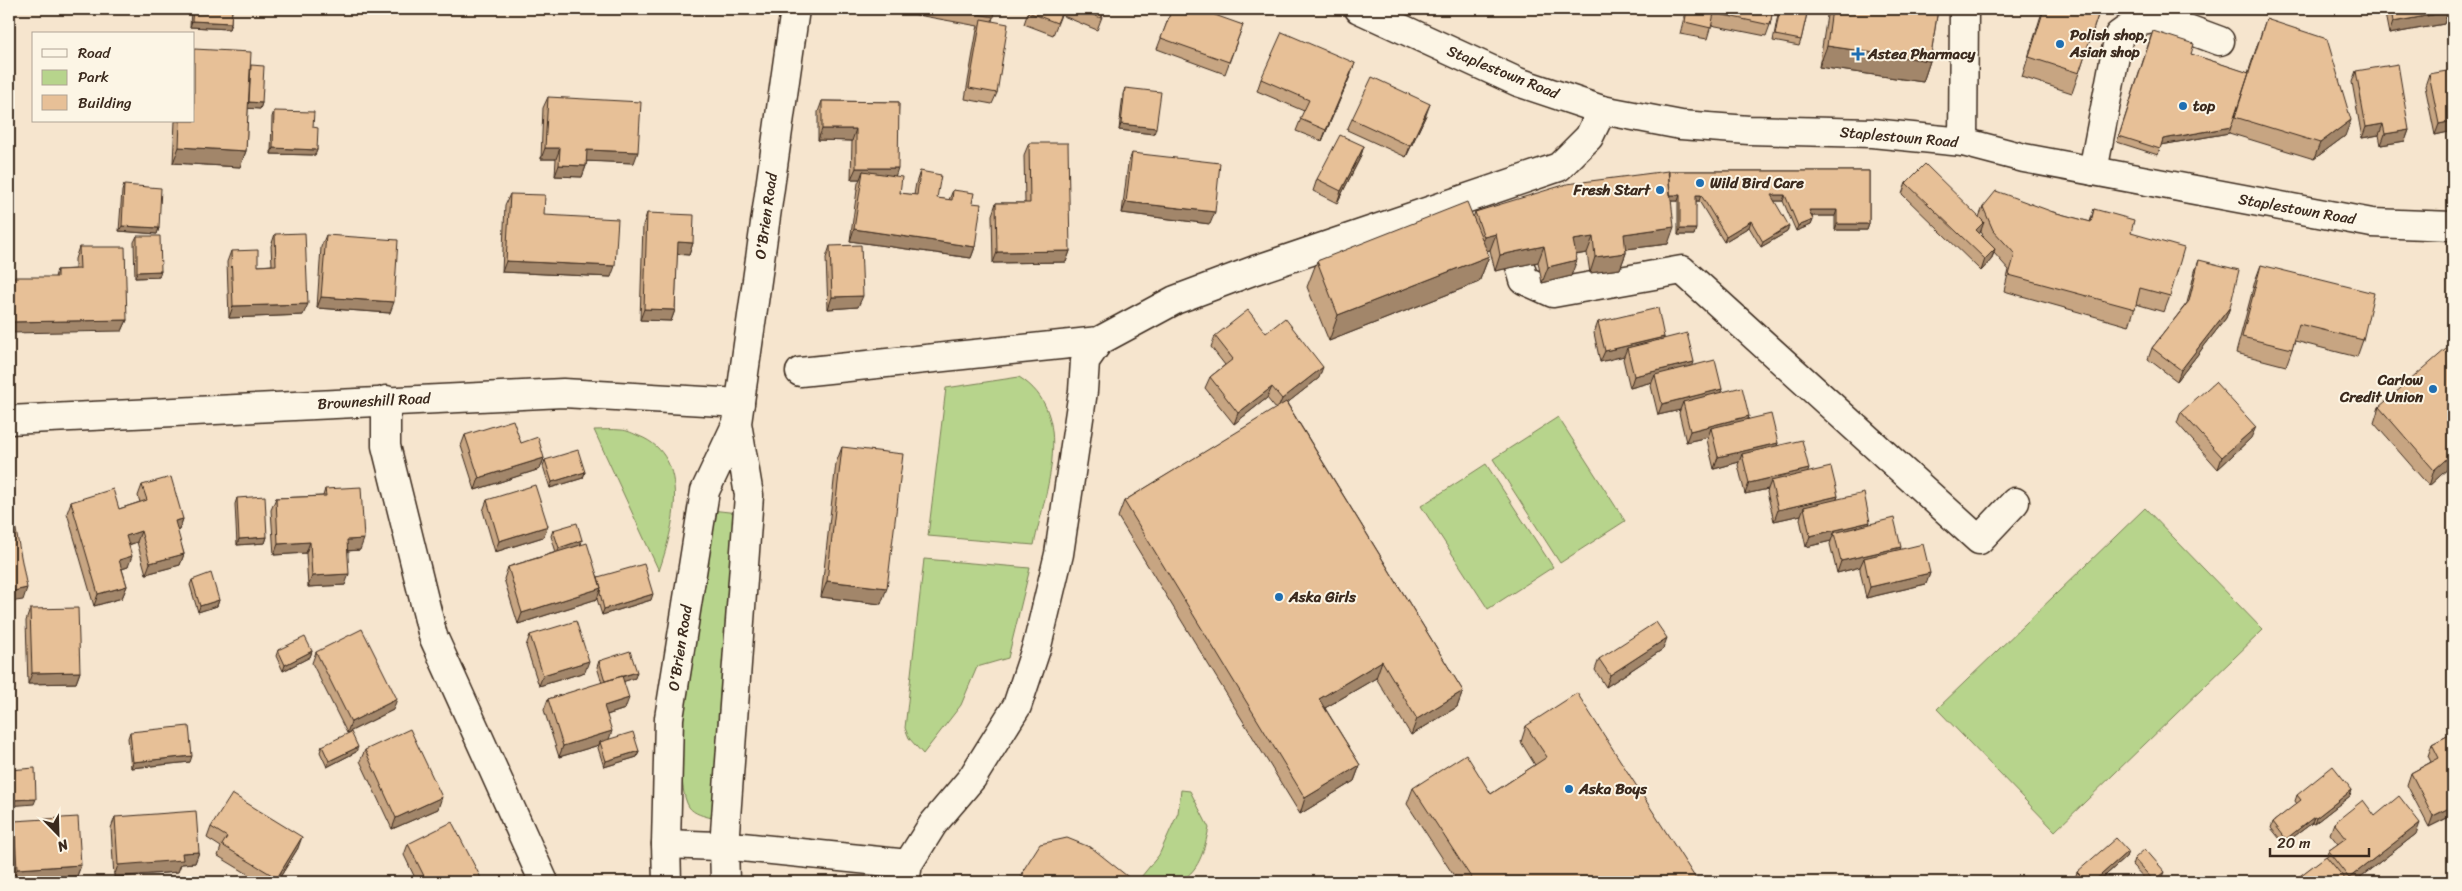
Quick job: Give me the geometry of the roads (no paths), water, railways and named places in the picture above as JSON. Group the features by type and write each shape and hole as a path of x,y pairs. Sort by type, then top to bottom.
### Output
{"street":[{"name":"O'Brien Road","path":"725,882 724,846 750,495 739,413 795,9"},
{"name":"Staplestown Road","path":"1359,9 1518,82 1602,110 1681,125 1749,130 1872,133 1963,142 2024,158 2372,223 2453,226"},
{"path":"1963,142 1964,9"},
{"path":"2093,171 2119,35 2137,22 2158,18 2220,40"},
{"path":"800,372 1099,341 1175,300 1237,276 1559,167 1589,137 1602,110"},
{"path":"1497,187 1505,214"},
{"path":"1520,266 1524,280 1553,293 1682,270 1979,540 2015,502"},
{"path":"666,844 724,846 906,873 933,824 972,778 1017,706 1037,646 1059,554 1083,391 1085,361 1099,341"},
{"name":"Browneshill Road","path":"9,420 386,400 563,393 739,413"},
{"path":"386,400 386,446 433,636 544,882"},
{"name":"O'Brien Road","path":"668,882 666,844 669,718 705,491 739,413"}],"place":[{"name":"Polish shop, Asian shop","path":"2060,44"},
{"name":"Astea Pharmacy","path":"1858,54"},
{"name":"top","path":"2183,106"},
{"name":"Wild Bird Care","path":"1700,183"},
{"name":"Fresh Start","path":"1660,190"},
{"name":"Carlow Credit Union","path":"2433,389"},
{"name":"Aska Girls","path":"1279,597"},
{"name":"Aska Boys","path":"1569,789"}]}
